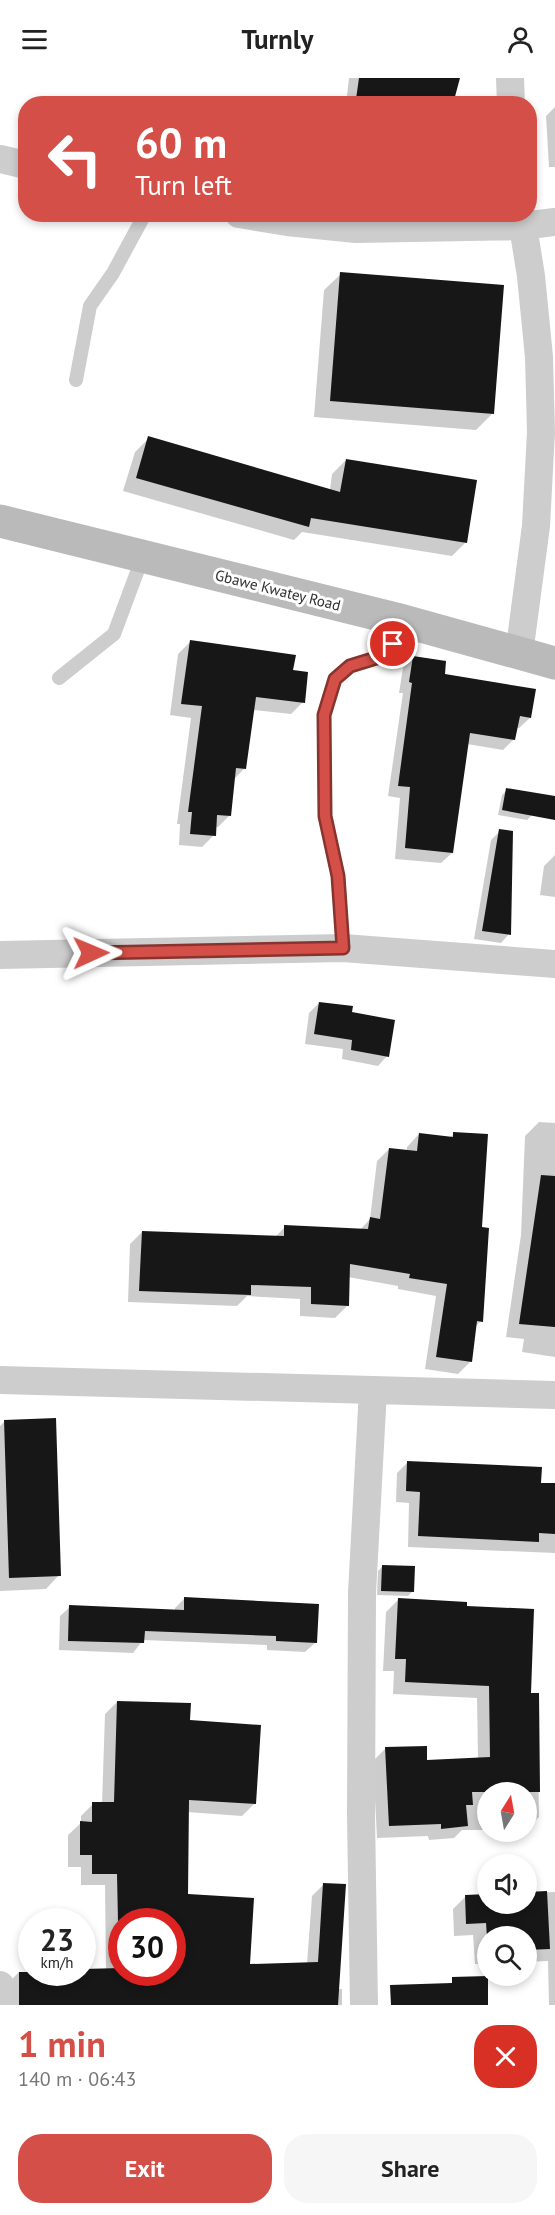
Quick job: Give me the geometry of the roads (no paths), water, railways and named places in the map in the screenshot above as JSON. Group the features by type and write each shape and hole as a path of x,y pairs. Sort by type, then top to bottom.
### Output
{"street":[{"path":"510,78 511,96"},
{"path":"0,159 18,163"},
{"path":"537,221 555,222"},
{"path":"287,222 356,229 485,222"},
{"path":"519,654 536,526 541,432 531,276 522,222"},
{"name":"Gbawe Kwatey Road","path":"0,521 396,619 555,663"},
{"path":"0,955 343,948 555,964"},
{"path":"0,1380 555,1395"},
{"path":"364,2005 361,1815 362,1593 373,1390"},
{"path":"0,1985 1,2005"}],"lane":[{"path":"76,380 90,306 113,273 142,222"},
{"path":"59,678 114,634 143,556"},
{"path":"343,948 338,876 325,816 324,715 335,679 350,666 389,654 393,644 396,619"}]}
